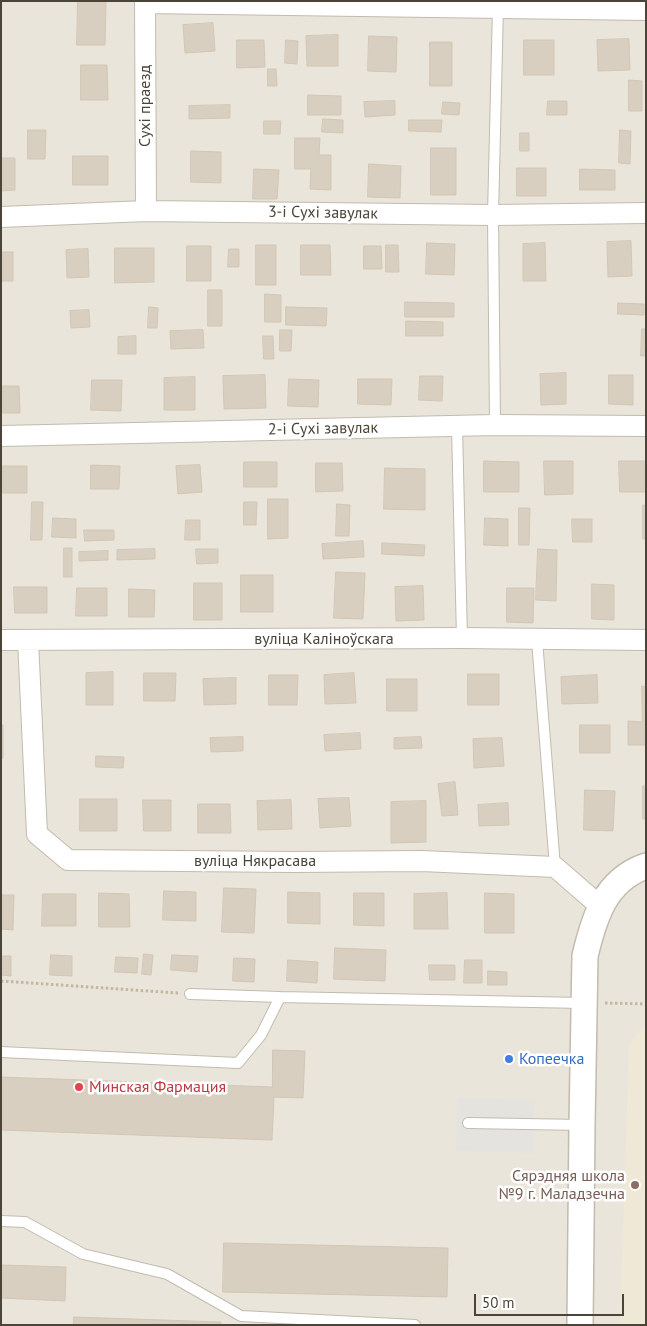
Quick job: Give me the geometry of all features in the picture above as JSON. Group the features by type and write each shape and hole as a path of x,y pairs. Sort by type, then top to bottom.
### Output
{"street":[{"path":"145,2 498,4 646,10"},
{"name":"Сухі праезд","path":"145,2 146,211"},
{"name":"3-і Сухі завулак","path":"1,217 146,211 492,216 646,213"},
{"name":"2-і Сухі завулак","path":"1,436 495,425 646,426"},
{"name":"вуліца Каліноўскага","path":"1,640 462,638 646,640"},
{"name":"вуліца Някрасава","path":"28,640 37,834 68,860 284,862 422,860 555,868"},
{"path":"580,1325 585,956 591,929 600,906 615,885 638,869 646,866"},
{"path":"555,868 600,906"}],"lane":[{"path":"495,425 492,216 498,4"},
{"path":"457,427 462,638"},
{"path":"537,640 555,868"},
{"path":"190,994 584,1003"},
{"path":"1,1052 238,1063 261,1035 280,997"},
{"path":"468,1123 582,1125"},
{"path":"1,1221 25,1222 83,1254 167,1274 242,1316 415,1325"}],"path":[{"path":"1,981 190,994"},
{"path":"584,1003 646,1004"}],"shaded area":[{"path":"1,1 646,1 646,1325 1,1325"},
{"name":"Сярэдняя школа №9 г. Маладзечна","path":"646,1024 646,1325 620,1325 629,1045"},
{"path":"457,1098 535,1100 534,1153 456,1151"}],"building":[{"path":"78,1 106,1 105,45 77,45"},
{"path":"213,23 215,51 185,53 183,25"},
{"path":"338,35 338,66 307,66 306,36"},
{"path":"369,36 397,37 396,72 368,71"},
{"path":"629,39 630,70 598,71 597,40"},
{"path":"237,40 264,40 265,67 237,68"},
{"path":"286,40 298,41 297,64 285,63"},
{"path":"524,40 554,40 554,75 524,75"},
{"path":"430,42 452,42 452,86 430,86"},
{"path":"81,65 107,65 108,100 81,100"},
{"path":"268,69 276,69 277,86 268,86"},
{"path":"629,80 642,81 642,111 629,111"},
{"path":"308,95 341,96 341,115 308,115"},
{"path":"395,101 395,115 365,117 364,102"},
{"path":"548,101 567,101 567,115 547,115"},
{"path":"443,102 460,103 459,115 442,114"},
{"path":"230,105 230,118 189,119 189,106"},
{"path":"323,119 343,120 343,133 322,132"},
{"path":"409,120 442,120 441,132 409,131"},
{"path":"264,121 281,121 280,134 264,134"},
{"path":"28,130 46,130 45,159 28,159"},
{"path":"620,130 631,131 630,164 619,163"},
{"path":"520,133 529,133 529,151 520,151"},
{"path":"295,138 320,138 319,155 331,155 331,190 310,189 311,169 295,169"},
{"path":"431,148 456,148 456,195 431,195"},
{"path":"191,151 221,152 221,183 191,182"},
{"path":"73,156 108,156 108,185 73,185"},
{"path":"1,158 15,158 15,190 1,191"},
{"path":"369,164 401,166 400,198 368,197"},
{"path":"517,168 546,168 546,196 517,196"},
{"path":"254,169 279,170 277,199 253,199"},
{"path":"580,169 615,170 615,190 580,190"},
{"path":"631,241 632,276 608,277 607,242"},
{"path":"427,243 455,244 454,275 426,274"},
{"path":"545,243 546,281 523,281 523,244"},
{"path":"256,245 276,245 276,285 256,285"},
{"path":"301,245 330,245 331,275 301,275"},
{"path":"386,245 398,245 399,272 386,272"},
{"path":"187,246 211,246 211,281 187,281"},
{"path":"364,246 381,246 382,269 364,269"},
{"path":"115,248 154,248 154,282 115,283"},
{"path":"88,249 89,277 67,278 66,250"},
{"path":"229,249 239,249 239,267 228,267"},
{"path":"1,252 13,252 13,281 1,281"},
{"path":"208,290 222,290 222,326 208,326"},
{"path":"265,294 281,295 281,322 265,322"},
{"path":"405,302 454,303 454,317 405,317"},
{"path":"618,303 644,304 644,315 618,314"},
{"path":"149,307 158,308 157,328 148,328"},
{"path":"286,307 327,308 326,326 286,325"},
{"path":"89,310 90,327 71,328 70,311"},
{"path":"406,321 443,322 443,336 406,336"},
{"path":"642,329 646,329 646,356 641,356"},
{"path":"203,330 204,348 171,349 170,331"},
{"path":"280,330 292,330 291,351 280,351"},
{"path":"136,336 136,354 118,354 118,337"},
{"path":"263,336 273,336 274,359 264,359"},
{"path":"566,373 566,404 541,405 540,374"},
{"path":"265,375 266,408 224,409 223,376"},
{"path":"609,375 633,375 633,405 609,404"},
{"path":"420,376 443,376 442,401 419,400"},
{"path":"195,377 195,410 164,410 164,378"},
{"path":"289,379 319,380 318,407 288,406"},
{"path":"358,379 392,379 391,405 358,404"},
{"path":"92,380 122,380 121,411 91,410"},
{"path":"1,386 19,386 20,413 1,413"},
{"path":"484,461 519,462 519,492 484,492"},
{"path":"544,461 573,461 573,494 545,495"},
{"path":"619,461 646,461 646,492 620,492"},
{"path":"244,462 277,462 277,487 244,487"},
{"path":"316,463 342,463 343,491 316,492"},
{"path":"91,465 120,466 119,489 91,489"},
{"path":"200,465 202,492 178,494 176,466"},
{"path":"1,466 27,466 27,493 1,493"},
{"path":"385,468 425,469 425,510 384,509"},
{"path":"268,499 288,499 288,538 268,539"},
{"path":"32,502 43,502 42,540 31,540"},
{"path":"244,502 257,502 256,525 244,525"},
{"path":"337,504 350,505 349,536 336,536"},
{"path":"643,505 646,505 646,539 643,539"},
{"path":"519,508 530,508 529,545 519,545"},
{"path":"53,518 76,519 76,538 52,537"},
{"path":"485,518 508,519 508,546 484,545"},
{"path":"572,519 592,519 592,542 573,542"},
{"path":"186,520 200,520 200,540 185,540"},
{"path":"84,530 114,530 114,540 85,541"},
{"path":"363,541 364,557 323,559 322,544"},
{"path":"382,543 425,545 424,556 382,554"},
{"path":"64,548 72,548 72,577 64,577"},
{"path":"155,549 155,559 117,560 117,550"},
{"path":"196,549 218,549 218,563 197,564"},
{"path":"538,549 557,550 556,601 536,600"},
{"path":"108,551 108,560 79,561 79,552"},
{"path":"336,572 365,573 363,619 334,618"},
{"path":"241,575 273,575 273,612 241,612"},
{"path":"194,583 222,583 222,620 194,620"},
{"path":"592,584 614,585 614,620 592,619"},
{"path":"423,586 424,620 396,621 395,587"},
{"path":"14,587 47,587 47,613 15,613"},
{"path":"77,588 107,588 107,616 76,616"},
{"path":"507,588 534,588 533,623 507,622"},
{"path":"129,589 155,590 154,617 129,617"},
{"path":"113,672 113,705 86,705 86,673"},
{"path":"144,673 176,673 175,701 144,701"},
{"path":"354,673 356,703 325,704 324,675"},
{"path":"468,674 499,674 499,705 468,705"},
{"path":"269,675 298,675 297,705 269,705"},
{"path":"597,675 598,703 562,704 561,677"},
{"path":"236,678 236,704 204,705 203,679"},
{"path":"387,679 417,679 417,711 387,711"},
{"path":"642,686 646,687 646,745 628,745 628,721 642,722"},
{"path":"1,725 3,725 3,758 1,758"},
{"path":"580,725 610,725 610,753 580,753"},
{"path":"360,733 361,749 325,751 324,735"},
{"path":"243,737 243,751 211,752 210,738"},
{"path":"421,737 422,748 394,749 394,738"},
{"path":"502,738 504,766 474,768 473,739"},
{"path":"96,756 124,757 123,768 96,767"},
{"path":"455,782 458,815 442,816 438,784"},
{"path":"643,786 646,786 646,819 643,819"},
{"path":"585,790 615,791 613,831 584,830"},
{"path":"349,798 351,826 320,828 318,799"},
{"path":"80,799 117,799 117,831 80,831"},
{"path":"143,800 171,800 171,831 144,831"},
{"path":"291,800 292,829 258,830 257,801"},
{"path":"426,801 426,842 391,843 391,802"},
{"path":"508,803 509,825 479,826 478,805"},
{"path":"198,804 230,804 231,833 198,833"},
{"path":"224,888 256,889 254,933 222,932"},
{"path":"164,891 196,892 196,921 163,920"},
{"path":"288,892 320,893 320,924 288,923"},
{"path":"99,893 129,894 130,927 99,927"},
{"path":"354,893 384,893 384,926 354,925"},
{"path":"447,893 448,929 414,929 414,894"},
{"path":"485,893 514,894 514,933 485,933"},
{"path":"43,894 76,894 76,926 42,926"},
{"path":"1,895 14,895 13,930 1,929"},
{"path":"335,948 386,950 385,981 334,979"},
{"path":"144,954 153,955 151,975 142,974"},
{"path":"51,955 72,956 72,976 50,975"},
{"path":"172,955 198,956 197,972 171,970"},
{"path":"1,956 11,956 11,976 1,975"},
{"path":"116,957 138,958 137,973 115,972"},
{"path":"234,958 255,959 254,982 233,981"},
{"path":"288,960 318,962 317,983 287,981"},
{"path":"465,960 482,960 482,983 464,983"},
{"path":"429,965 455,965 455,980 430,980"},
{"path":"488,971 507,972 507,985 488,985"},
{"path":"273,1050 305,1051 303,1098 274,1097 272,1140 1,1130 1,1077 272,1087"},
{"path":"224,1243 448,1248 447,1297 223,1292"},
{"path":"1,1265 66,1267 65,1301 1,1298"},
{"path":"74,1317 221,1322 221,1325 74,1325"}],"place":[{"name":"Копеечка","path":"509,1059"},
{"name":"Минская Фармация","path":"79,1087"},
{"name":"Сярэдняя школа №9 г. Маладзечна","path":"635,1185"}]}
